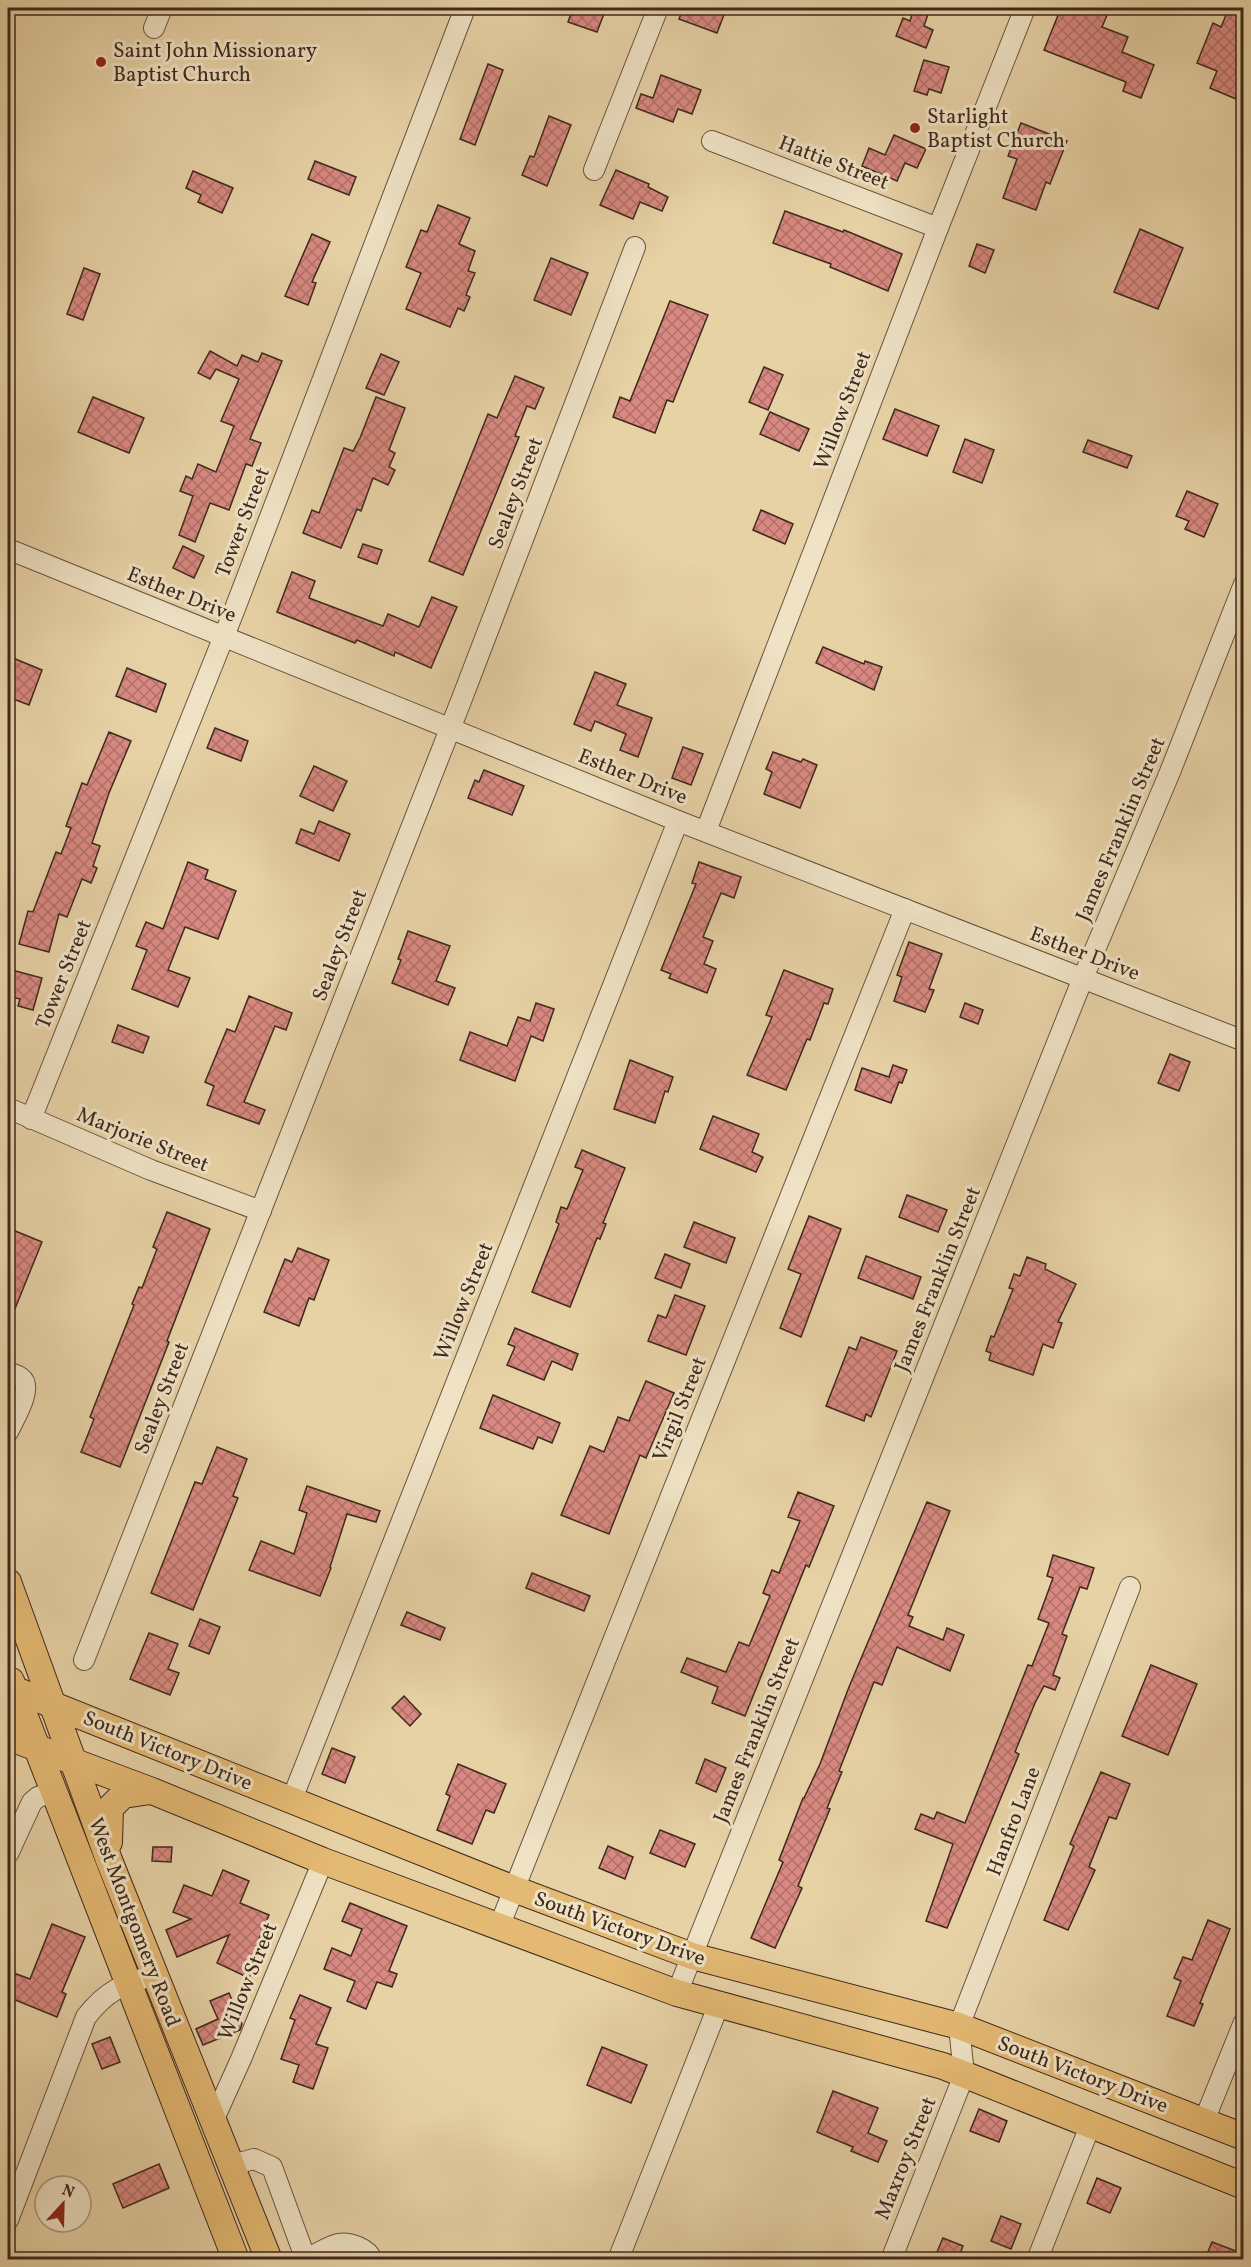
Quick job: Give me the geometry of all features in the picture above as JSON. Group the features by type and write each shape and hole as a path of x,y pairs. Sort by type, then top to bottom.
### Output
{"main road":[{"name":"West Montgomery Road","path":"8,1582 109,1860 269,2259"},
{"name":"South Victory Drive","path":"10,1683 53,1704 514,1889 692,1956 959,2026 1244,2136"},
{"name":"West Montgomery Road","path":"10,1683 236,2259"},
{"name":"South Victory Drive","path":"8,1737 152,1791 323,1861 677,1993 943,2066 1244,2186"},
{"path":"109,1860 110,1808 123,1795 152,1791"}],"street":[{"path":"154,28 162,8"},
{"name":"Tower Street","path":"31,1119 224,637 465,8"},
{"path":"594,170 658,8"},
{"name":"Willow Street","path":"706,831 1025,8"},
{"name":"Hattie Street","path":"712,141 938,228"},
{"name":"Sealey Street","path":"84,1660 450,728 635,247"},
{"name":"Esther Drive","path":"8,549 678,821 1244,1041"},
{"name":"James Franklin Street","path":"677,1993 1083,978 1170,772 1244,584"},
{"name":"Willow Street","path":"292,1799 678,821"},
{"name":"Virgil Street","path":"499,1927 905,909"},
{"name":"Marjorie Street","path":"8,1108 151,1170 261,1211"},
{"path":"8,1372 22,1378 26,1385 25,1396 8,1432"},
{"name":"Hanfro Lane","path":"964,2075 959,2026 1130,1587"},
{"path":"8,1854 32,1802 38,1797 53,1792"},
{"name":"Willow Street","path":"214,2119 323,1861"},
{"path":"8,2220 86,2017 99,2001 117,1988 155,1975"},
{"path":"618,2259 719,2004"},
{"path":"1204,2121 1244,2022"},
{"name":"Maxroy Street","path":"891,2259 964,2075"},
{"path":"1037,2259 1090,2126"},
{"path":"232,2165 254,2159 272,2167 306,2259 339,2244 357,2246 370,2254 372,2259"}],"building":[{"path":"573,8 595,8 605,11 597,32 568,22"},
{"path":"683,8 713,8 725,12 717,33 679,19"},
{"path":"914,8 930,8 924,26 933,30 926,48 896,36 903,18 910,21"},
{"path":"1061,8 1110,8 1102,27 1128,37 1122,52 1154,65 1141,98 1123,91 1126,82 1044,50"},
{"path":"1229,8 1244,8 1244,17 1238,32 1244,34 1244,80 1236,99 1210,88 1217,71 1197,63 1213,23 1221,27"},
{"path":"924,60 949,67 941,93 929,89 927,95 914,91"},
{"path":"488,64 503,70 475,145 460,139"},
{"path":"661,75 701,90 692,114 678,109 673,122 636,108 641,94 653,98"},
{"path":"549,116 571,125 547,186 522,175 530,156 534,157"},
{"path":"1021,123 1067,141 1050,184 1046,182 1036,210 1003,198 1017,159 1008,156"},
{"path":"894,135 926,149 917,168 905,163 897,181 862,166 869,148 885,155"},
{"path":"315,161 356,177 349,195 308,179"},
{"path":"616,170 649,184 648,187 668,197 662,211 640,202 633,219 600,205"},
{"path":"193,171 233,188 222,213 198,202 201,195 186,188"},
{"path":"438,205 470,218 459,244 475,251 468,271 475,273 466,295 470,297 464,311 458,308 450,327 406,309 421,273 406,267 421,230 427,232"},
{"path":"785,211 843,232 844,230 902,254 888,291 830,267 831,264 773,243"},
{"path":"1140,229 1183,248 1158,309 1114,292"},
{"path":"312,234 330,242 312,282 316,283 308,305 285,296"},
{"path":"977,244 994,250 985,273 969,266"},
{"path":"551,258 588,273 571,315 534,300"},
{"path":"84,268 100,274 83,320 67,314"},
{"path":"670,301 708,315 673,402 667,400 655,433 613,417 620,397 630,401"},
{"path":"210,351 237,366 242,355 258,362 262,353 282,361 250,439 261,443 252,466 246,464 229,510 210,503 195,542 179,535 193,496 180,491 186,476 192,479 198,464 216,472 234,426 221,421 239,379 216,369 210,379 198,373"},
{"path":"381,354 399,362 384,395 366,388"},
{"path":"764,367 783,375 768,410 749,402"},
{"path":"515,376 544,388 535,409 527,406 515,436 519,437 463,575 429,561 488,414 497,418"},
{"path":"93,397 144,418 129,453 78,432"},
{"path":"376,397 405,408 389,450 395,453 389,467 395,470 388,485 373,478 361,511 357,509 341,548 303,533 312,510 319,513 344,448 353,451 360,438"},
{"path":"895,409 939,426 927,456 883,439"},
{"path":"770,412 809,429 799,451 760,434"},
{"path":"965,439 994,450 982,483 953,472"},
{"path":"1088,440 1132,456 1127,468 1083,452"},
{"path":"1187,491 1218,504 1204,537 1185,529 1189,521 1176,516"},
{"path":"761,510 793,524 785,544 753,530"},
{"path":"363,544 382,550 377,564 358,557"},
{"path":"183,546 204,556 194,578 173,568"},
{"path":"292,572 315,581 309,598 383,626 388,614 419,627 432,597 457,607 431,668 395,652 394,656 357,640 355,643 277,612"},
{"path":"823,647 864,664 865,661 882,667 874,690 816,663"},
{"path":"8,656 42,670 29,705 8,697"},
{"path":"127,668 166,684 156,712 116,696"},
{"path":"595,672 626,684 617,705 652,718 638,757 620,750 626,734 595,721 591,731 574,724"},
{"path":"215,728 248,741 241,761 207,748"},
{"path":"109,732 131,741 109,793 92,843 100,846 93,866 97,868 91,883 82,879 67,917 59,914 49,952 19,944 28,911 33,912 56,852 61,854 71,828 66,826 82,783 87,785"},
{"path":"683,747 703,754 691,785 672,778"},
{"path":"773,752 817,765 800,808 764,794 772,772 766,769"},
{"path":"314,766 347,781 333,811 300,796"},
{"path":"484,770 524,786 512,815 468,798 475,780 479,782"},
{"path":"319,821 350,834 339,861 296,843 301,829 314,834"},
{"path":"188,862 208,870 205,879 236,891 218,939 185,927 168,970 190,978 178,1007 132,989 147,950 136,946 146,922 163,929"},
{"path":"699,862 741,877 734,898 721,893 703,937 713,941 704,964 716,969 707,993 669,978 671,974 661,970 696,884 692,883"},
{"path":"408,931 450,946 436,981 455,988 448,1005 392,983 401,960 398,959"},
{"path":"909,942 942,954 929,989 934,990 925,1012 894,1001 902,977 897,975"},
{"path":"8,969 42,978 33,1010 18,1006 20,999 8,996"},
{"path":"784,970 833,989 828,1004 824,1003 810,1040 807,1039 786,1090 747,1075 772,1017 766,1015"},
{"path":"249,996 292,1013 286,1030 275,1026 244,1102 265,1110 259,1124 207,1105 214,1086 205,1082 227,1029 235,1032"},
{"path":"536,1003 554,1009 543,1041 531,1036 515,1081 460,1060 470,1032 507,1046 518,1017 530,1021"},
{"path":"965,1003 983,1010 978,1024 960,1017"},
{"path":"118,1025 149,1037 143,1053 112,1042"},
{"path":"1170,1054 1190,1062 1179,1091 1158,1083"},
{"path":"630,1060 673,1077 668,1092 665,1091 655,1123 614,1109"},
{"path":"893,1065 907,1070 902,1083 899,1082 891,1103 855,1090 862,1068 889,1077"},
{"path":"713,1116 759,1134 752,1152 763,1157 756,1172 700,1149"},
{"path":"582,1150 625,1168 603,1223 606,1224 600,1239 597,1238 570,1307 532,1292 559,1224 556,1222 561,1207 567,1209 583,1170 575,1167"},
{"path":"907,1195 947,1210 938,1232 899,1217"},
{"path":"167,1212 210,1229 120,1467 81,1452 94,1419 90,1417 134,1305 132,1304 139,1287 142,1288 157,1249 153,1247"},
{"path":"809,1216 841,1229 801,1337 780,1328 801,1274 788,1269"},
{"path":"694,1222 735,1238 726,1263 684,1247"},
{"path":"8,1228 42,1242 8,1326"},
{"path":"298,1248 329,1260 314,1300 309,1298 299,1326 264,1312 285,1259 292,1262"},
{"path":"665,1254 690,1264 681,1288 655,1278"},
{"path":"866,1256 921,1277 913,1299 858,1278"},
{"path":"1027,1257 1046,1264 1045,1269 1076,1284 1058,1322 1062,1323 1053,1348 1043,1344 1033,1375 989,1360 991,1353 986,1351 1013,1289 1009,1288 1014,1274 1020,1276"},
{"path":"675,1295 705,1306 686,1355 648,1341 658,1315 666,1318"},
{"path":"515,1328 578,1354 572,1370 552,1361 544,1380 507,1365 515,1347 508,1344"},
{"path":"861,1337 897,1351 871,1417 866,1414 864,1421 826,1406 849,1347 856,1350"},
{"path":"646,1381 674,1393 646,1458 640,1455 609,1534 561,1515 590,1446 604,1452 618,1417 629,1421"},
{"path":"493,1395 560,1423 552,1443 538,1437 533,1449 480,1428"},
{"path":"217,1447 247,1459 233,1496 238,1498 193,1610 151,1593 195,1482 202,1484"},
{"path":"307,1486 380,1511 376,1522 347,1514 320,1596 249,1570 261,1541 294,1554 307,1513 299,1510"},
{"path":"798,1492 834,1506 809,1567 806,1565 745,1716 712,1703 718,1687 681,1672 687,1658 726,1672 739,1642 749,1646 770,1596 763,1593 772,1570 779,1573 800,1521 788,1517"},
{"path":"927,1502 950,1511 908,1615 913,1617 909,1626 943,1640 947,1628 964,1635 950,1671 897,1647 882,1685 874,1682 839,1771 842,1772 827,1808 830,1809 798,1886 802,1888 775,1948 751,1938 783,1862 779,1860 803,1798 820,1764 849,1687"},
{"path":"1053,1555 1094,1568 1087,1589 1080,1587 1062,1634 1067,1636 1053,1675 1060,1678 1055,1690 1044,1686 1035,1703 1015,1752 1019,1754 947,1928 926,1921 953,1844 915,1829 921,1814 934,1819 937,1812 965,1823 1028,1665 1032,1666 1049,1623 1038,1619 1053,1578 1047,1576"},
{"path":"532,1573 590,1596 584,1611 526,1588"},
{"path":"407,1612 445,1628 440,1640 401,1625"},
{"path":"200,1619 220,1627 209,1654 189,1646"},
{"path":"149,1633 178,1644 168,1669 179,1673 170,1695 130,1679"},
{"path":"1151,1665 1197,1684 1168,1755 1122,1736"},
{"path":"404,1696 421,1714 410,1726 392,1708"},
{"path":"332,1748 355,1757 345,1783 322,1774"},
{"path":"705,1759 726,1768 716,1792 696,1783"},
{"path":"458,1764 506,1784 494,1813 486,1810 472,1844 437,1830 450,1796 446,1794"},
{"path":"1101,1772 1130,1784 1116,1819 1109,1817 1089,1867 1095,1870 1068,1930 1044,1920 1074,1846 1070,1844"},
{"path":"660,1830 695,1844 685,1867 650,1853"},
{"path":"608,1846 633,1857 625,1879 599,1868"},
{"path":"153,1847 172,1847 171,1862 152,1861"},
{"path":"223,1870 249,1881 240,1903 269,1915 253,1954 259,1957 249,1978 217,1963 229,1935 177,1957 166,1930 191,1919 173,1912 184,1885 212,1896"},
{"path":"350,1903 407,1926 389,1971 397,1974 392,1987 377,1982 366,2009 347,2001 355,1981 324,1969 332,1948 351,1956 362,1929 342,1921"},
{"path":"1208,1920 1230,1929 1200,2003 1203,2004 1194,2026 1167,2016 1181,1981 1174,1978 1183,1957 1192,1960"},
{"path":"52,1924 85,1937 62,1992 66,1994 57,2017 8,1997 8,1980 11,1972 30,1979"},
{"path":"229,1993 242,2024 240,2030 203,2045 196,2029 218,2019 210,2001"},
{"path":"300,1995 331,2008 316,2044 328,2048 313,2089 293,2082 299,2065 281,2059 295,2020 290,2018"},
{"path":"110,2037 120,2062 102,2069 92,2044"},
{"path":"602,2047 647,2065 631,2103 587,2085"},
{"path":"833,2091 878,2108 868,2133 887,2141 878,2162 851,2151 853,2147 817,2132"},
{"path":"979,2109 1007,2121 999,2142 970,2131"},
{"path":"159,2164 169,2188 123,2208 113,2184"},
{"path":"1097,2178 1121,2188 1110,2213 1087,2203"},
{"path":"1001,2216 1021,2224 1011,2249 991,2241"},
{"path":"943,2238 963,2246 958,2259 934,2259"},
{"path":"1212,2242 1244,2254 1244,2259 1205,2259"}],"place":[{"name":"Saint John Missionary Baptist Church","path":"101,62"},
{"name":"Starlight Baptist Church","path":"915,128"}]}
